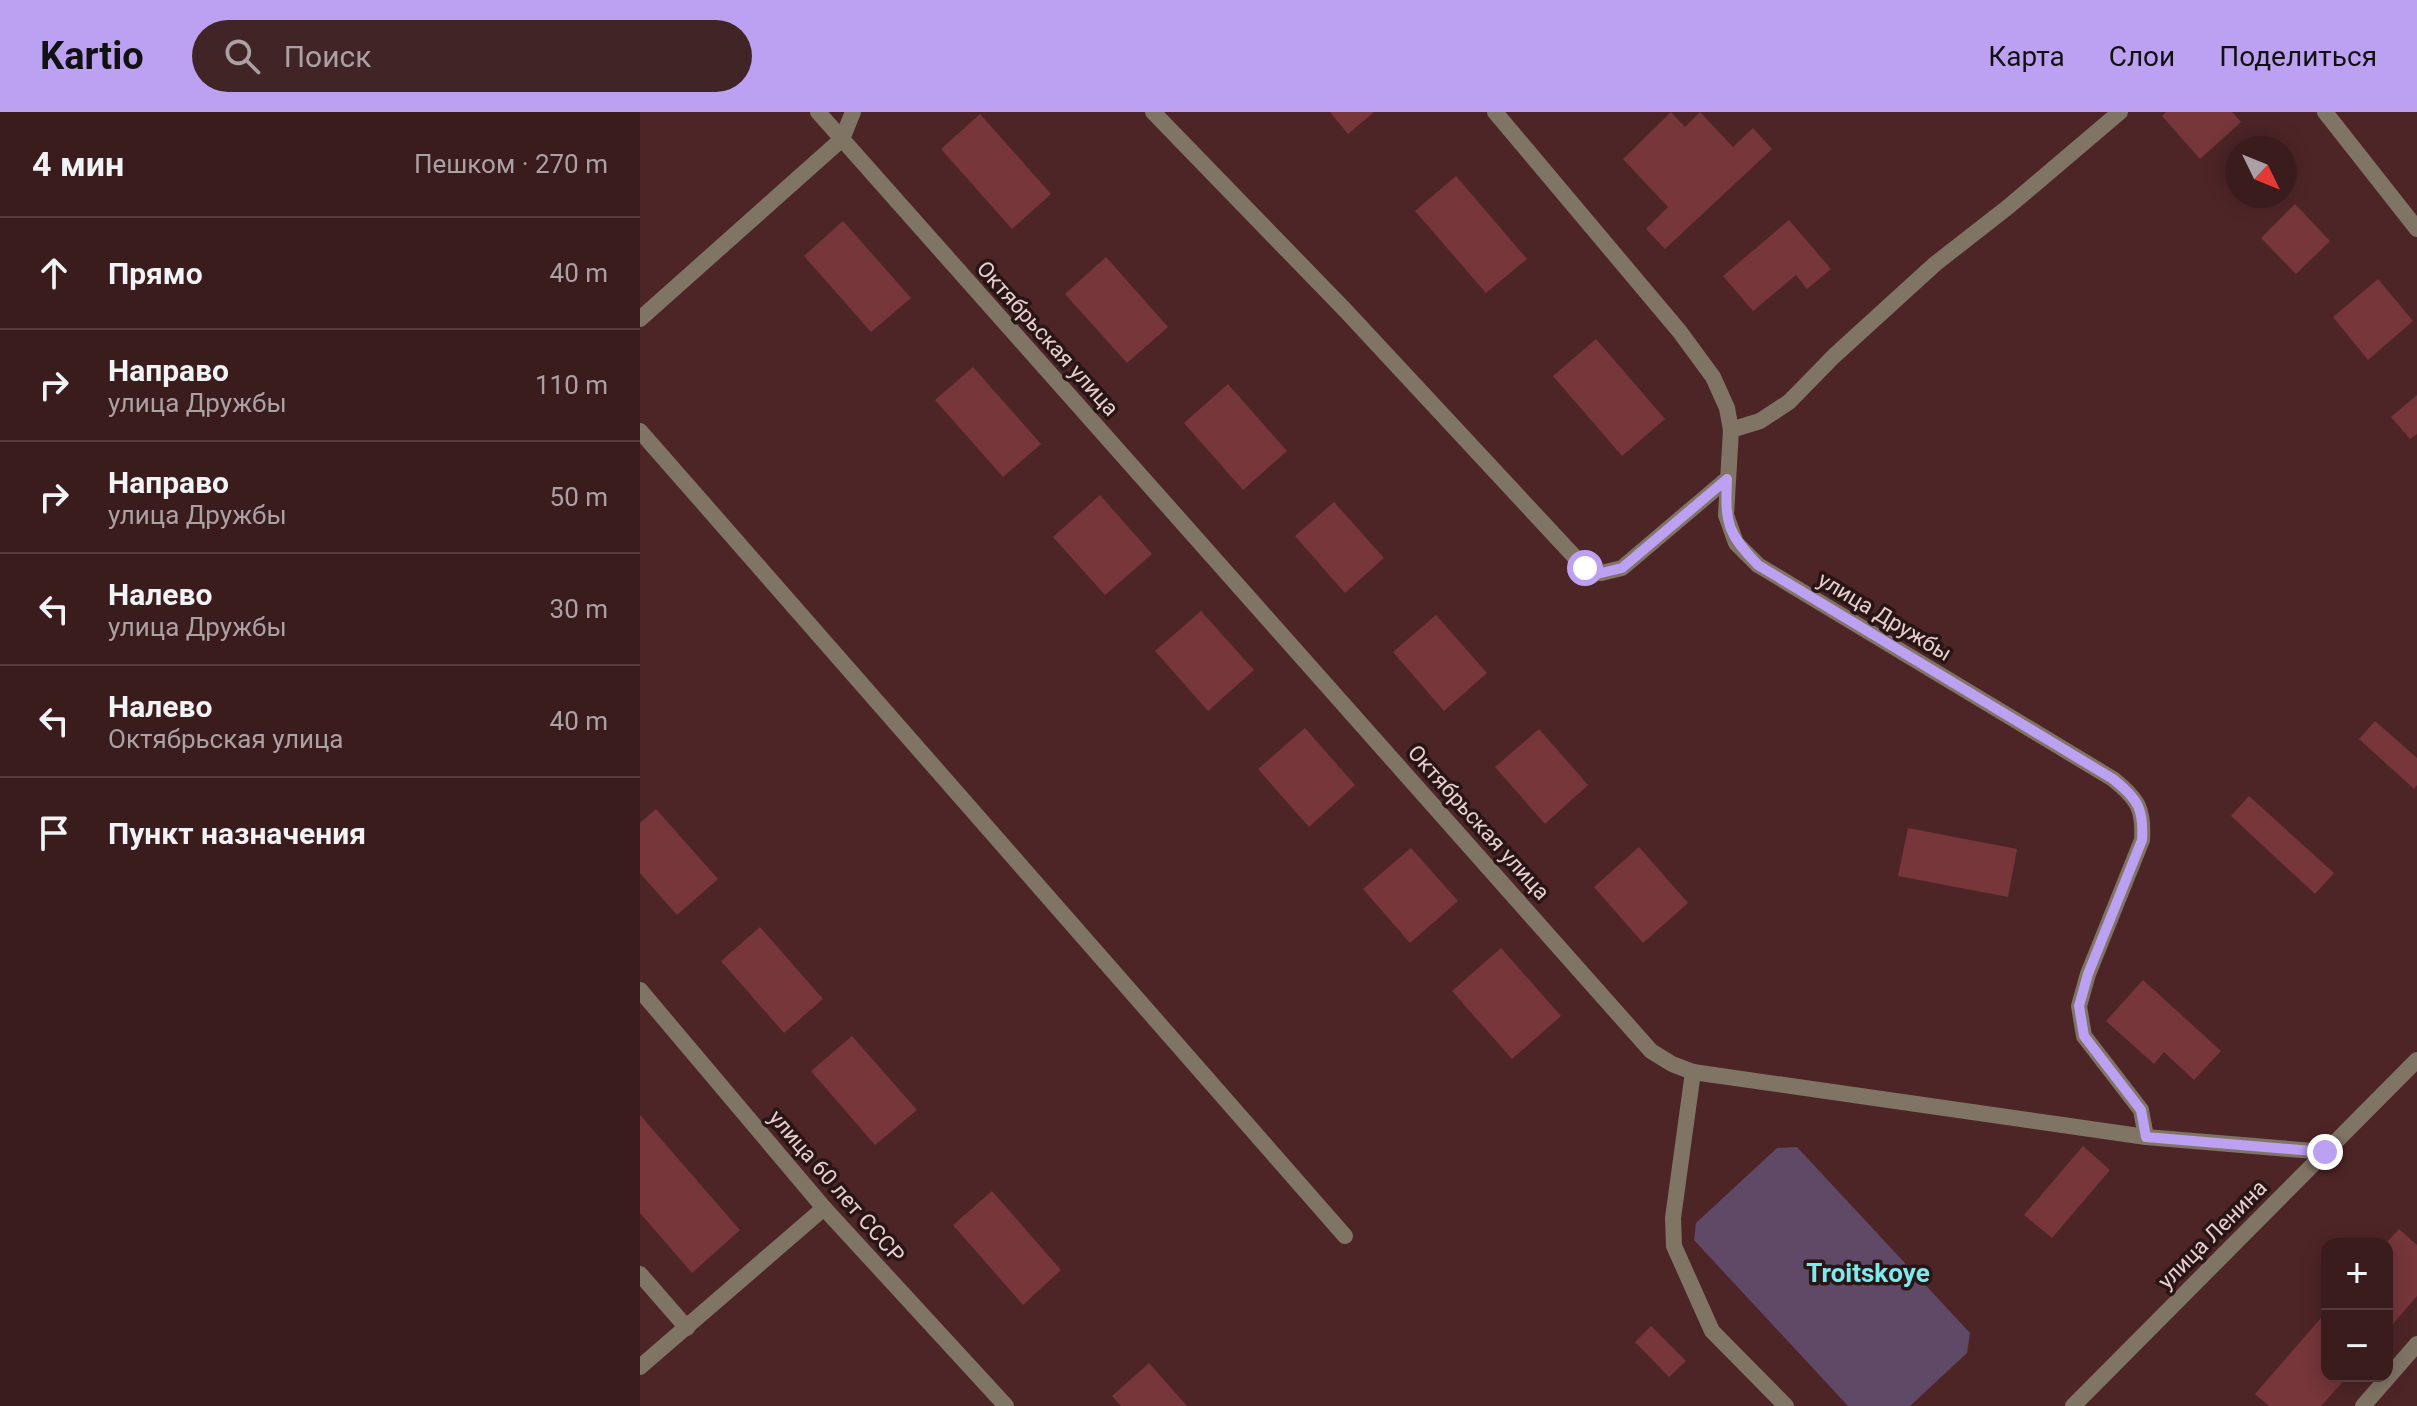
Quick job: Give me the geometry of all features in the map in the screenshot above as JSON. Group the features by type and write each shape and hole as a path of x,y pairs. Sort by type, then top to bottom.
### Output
{"street":[{"name":"Октябрьская улица","path":"818,112 1651,1051 1693,1072 2146,1137 2325,1152"},
{"path":"640,319 842,139 853,112"},
{"path":"1153,112 1346,311 1585,568 1601,573 1622,568 1727,479"},
{"name":"улица Дружбы","path":"1495,112 1680,332 1713,377 1727,408 1731,430 1726,515 1736,543 1758,565 2113,779 2132,794 2144,817 2142,840 2088,974 2079,1006 2084,1036 2141,1110 2146,1137"},
{"path":"1731,430 1760,421 1789,402 1834,356 1935,264 2120,112"},
{"path":"2325,112 2417,229"},
{"path":"640,431 1345,1236"},
{"name":"улица 60 лет СССР","path":"640,990 824,1208 1006,1406"},
{"name":"улица Ленина","path":"2073,1406 2417,1060"},
{"path":"1693,1072 1673,1218 1674,1246 1712,1331 1786,1406"},
{"path":"640,1367 824,1208"},
{"path":"640,1274 687,1328"},
{"path":"2363,1406 2417,1344"}],"shaded area":[{"path":"1797,1147 1970,1333 1967,1353 1910,1406 1848,1406 1694,1240 1696,1223 1777,1148"}],"building":[{"path":"1330,112 1374,112 1348,134"},
{"path":"1671,112 1685,127 1700,112 1733,147 1753,128 1772,149 1665,249 1646,229 1668,207 1623,159"},
{"path":"2166,112 2232,112 2241,122 2200,159 2162,116"},
{"path":"980,114 1051,194 1012,229 941,149"},
{"path":"1456,176 1527,259 1486,293 1415,211"},
{"path":"2297,206 2330,241 2296,274 2261,238 2291,208"},
{"path":"1789,220 1831,269 1807,289 1796,275 1753,311 1723,276"},
{"path":"843,221 911,298 871,332 804,256"},
{"path":"1106,257 1168,327 1127,363 1065,294"},
{"path":"2378,279 2413,321 2368,360 2333,317"},
{"path":"1596,339 1665,419 1622,456 1553,376"},
{"path":"973,367 1041,444 1003,477 935,400"},
{"path":"1228,384 1287,451 1243,490 1184,423"},
{"path":"2417,395 2417,434 2410,439 2391,417"},
{"path":"1100,495 1152,554 1105,595 1053,537"},
{"path":"1334,502 1384,558 1345,593 1295,536"},
{"path":"1201,611 1254,670 1208,711 1155,651"},
{"path":"1436,615 1487,673 1444,711 1393,652"},
{"path":"2375,721 2417,758 2417,785 2414,789 2359,739"},
{"path":"1305,728 1355,785 1309,827 1258,769"},
{"path":"1539,729 1588,785 1545,824 1495,767"},
{"path":"2249,796 2334,873 2315,894 2231,816"},
{"path":"656,809 718,879 677,915 640,873 640,823"},
{"path":"1908,828 2017,849 2008,897 1898,876"},
{"path":"1639,847 1688,903 1643,943 1594,887"},
{"path":"1411,848 1458,901 1410,943 1363,889"},
{"path":"760,927 823,999 784,1033 721,961"},
{"path":"1501,948 1561,1016 1512,1059 1452,991"},
{"path":"2143,980 2221,1051 2194,1080 2164,1052 2154,1064 2106,1021"},
{"path":"852,1036 917,1110 875,1145 811,1071"},
{"path":"640,1115 740,1230 692,1273 640,1213"},
{"path":"2083,1146 2110,1170 2052,1238 2024,1215"},
{"path":"992,1191 1061,1270 1023,1305 953,1225"},
{"path":"2399,1229 2417,1245 2417,1296 2393,1324 2393,1238"},
{"path":"2321,1318 2321,1382 2343,1382 2321,1406 2269,1406 2255,1394"},
{"path":"1651,1326 1686,1361 1669,1377 1635,1342"},
{"path":"1149,1363 1187,1406 1121,1406 1112,1396"}],"district":[{"name":"Troitskoye","path":"1868,1273"}],"route":[{"path":"1585,568 1601,573 1622,568 1727,479 1726,515 1736,543 1758,565 2113,779 2132,794 2144,817 2142,840 2088,974 2079,1006 2084,1036 2141,1110 2146,1137 2325,1152"}]}
